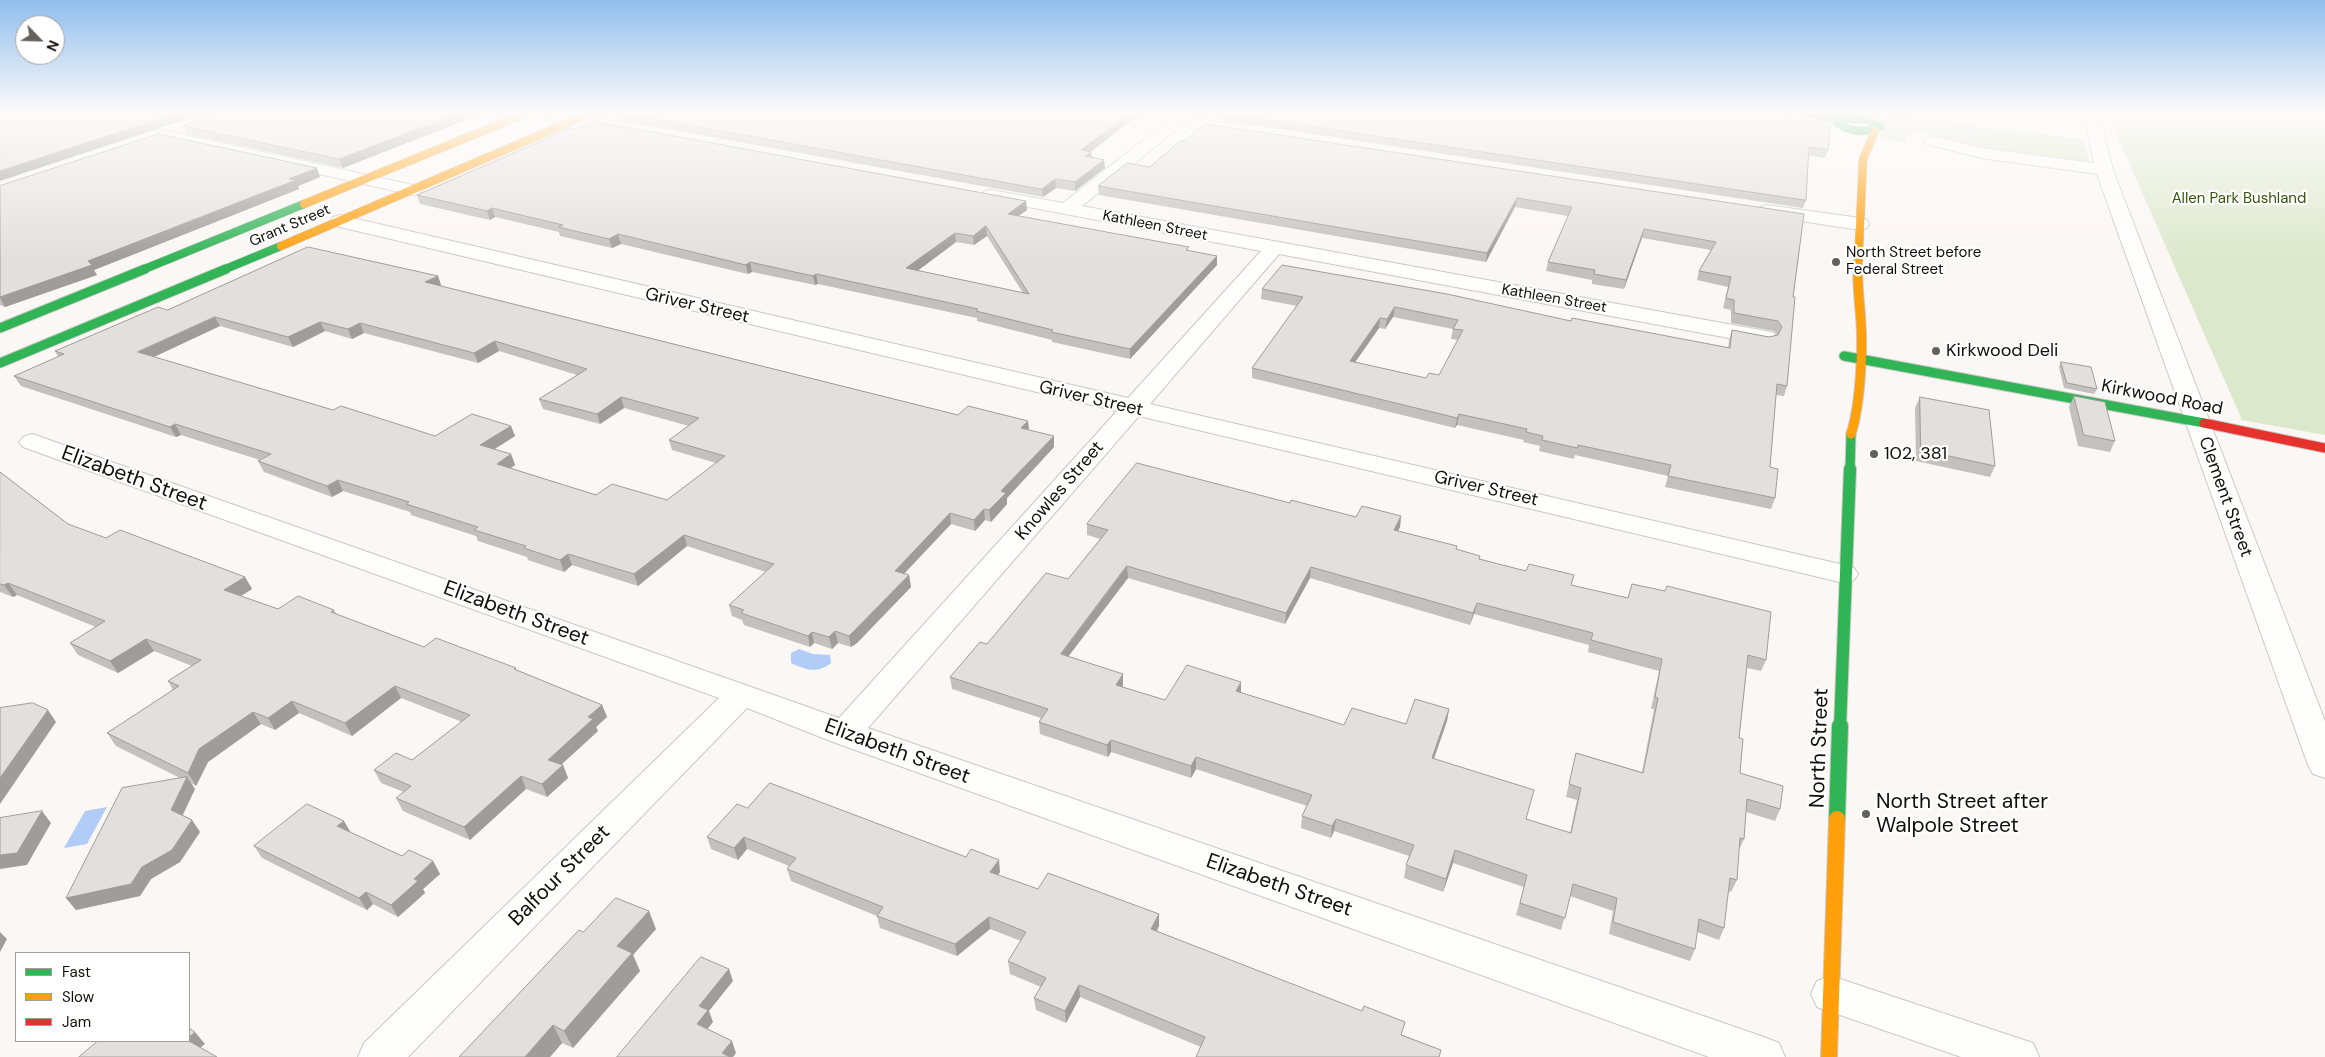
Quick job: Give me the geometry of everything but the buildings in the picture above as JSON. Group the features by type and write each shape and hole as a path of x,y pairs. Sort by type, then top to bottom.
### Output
{"street":[{"path":"286,162 366,178 413,190"},
{"name":"Grant Street","path":"0,328 405,162"},
{"name":"Grant Street","path":"0,363 477,162"},
{"path":"1066,209 1125,162"},
{"name":"North Street","path":"1829,1057 1849,440 1857,415 1861,323 1857,294 1863,162"},
{"path":"2048,162 2104,170"},
{"name":"Clement Street","path":"2102,162 2325,765"},
{"name":"Kathleen Street","path":"969,191 1766,338"},
{"path":"1750,208 1860,224"},
{"name":"Griver Street","path":"340,221 1132,408 1574,509 1844,574"},
{"name":"Knowles Street","path":"845,733 1274,248"},
{"name":"North Street","path":"1850,311 1857,294"},
{"name":"Kirkwood Road","path":"1845,341 1844,361 2200,428 2325,454"},
{"name":"North Street","path":"1842,412 1849,440"},
{"name":"Kirkwood Road","path":"2200,428 2325,448"},
{"name":"Elizabeth Street","path":"32,442 742,694 845,733 1764,1057"},
{"name":"Balfour Street","path":"379,1057 742,694"},
{"path":"1831,994 2018,1057"}],"green space":[{"name":"Allen Park Bushland","path":"2129,162 2325,162 2325,435 2242,420"}],"water":[{"path":"799,649 813,654 830,655 831,663 816,670 802,668 791,663 791,653"},
{"path":"107,807 87,844 64,848 85,811"}],"traffic: fast":[{"path":"0,328 304,204"},
{"path":"0,363 281,246"},
{"path":"1844,356 2204,423"},
{"path":"1837,819 1851,434"}],"traffic: slow":[{"path":"304,204 406,162"},
{"path":"281,246 476,162"},
{"path":"1851,434 1857,415 1861,323 1857,294 1863,162"},
{"path":"1829,1057 1837,819"}],"traffic: jam":[{"path":"2204,423 2325,448"}],"place":[{"name":"North Street before Federal Street","path":"1836,262"},
{"name":"Kirkwood Deli","path":"1936,351"},
{"name":"102, 381","path":"1874,454"},
{"name":"North Street after Walpole Street","path":"1866,814"}]}
